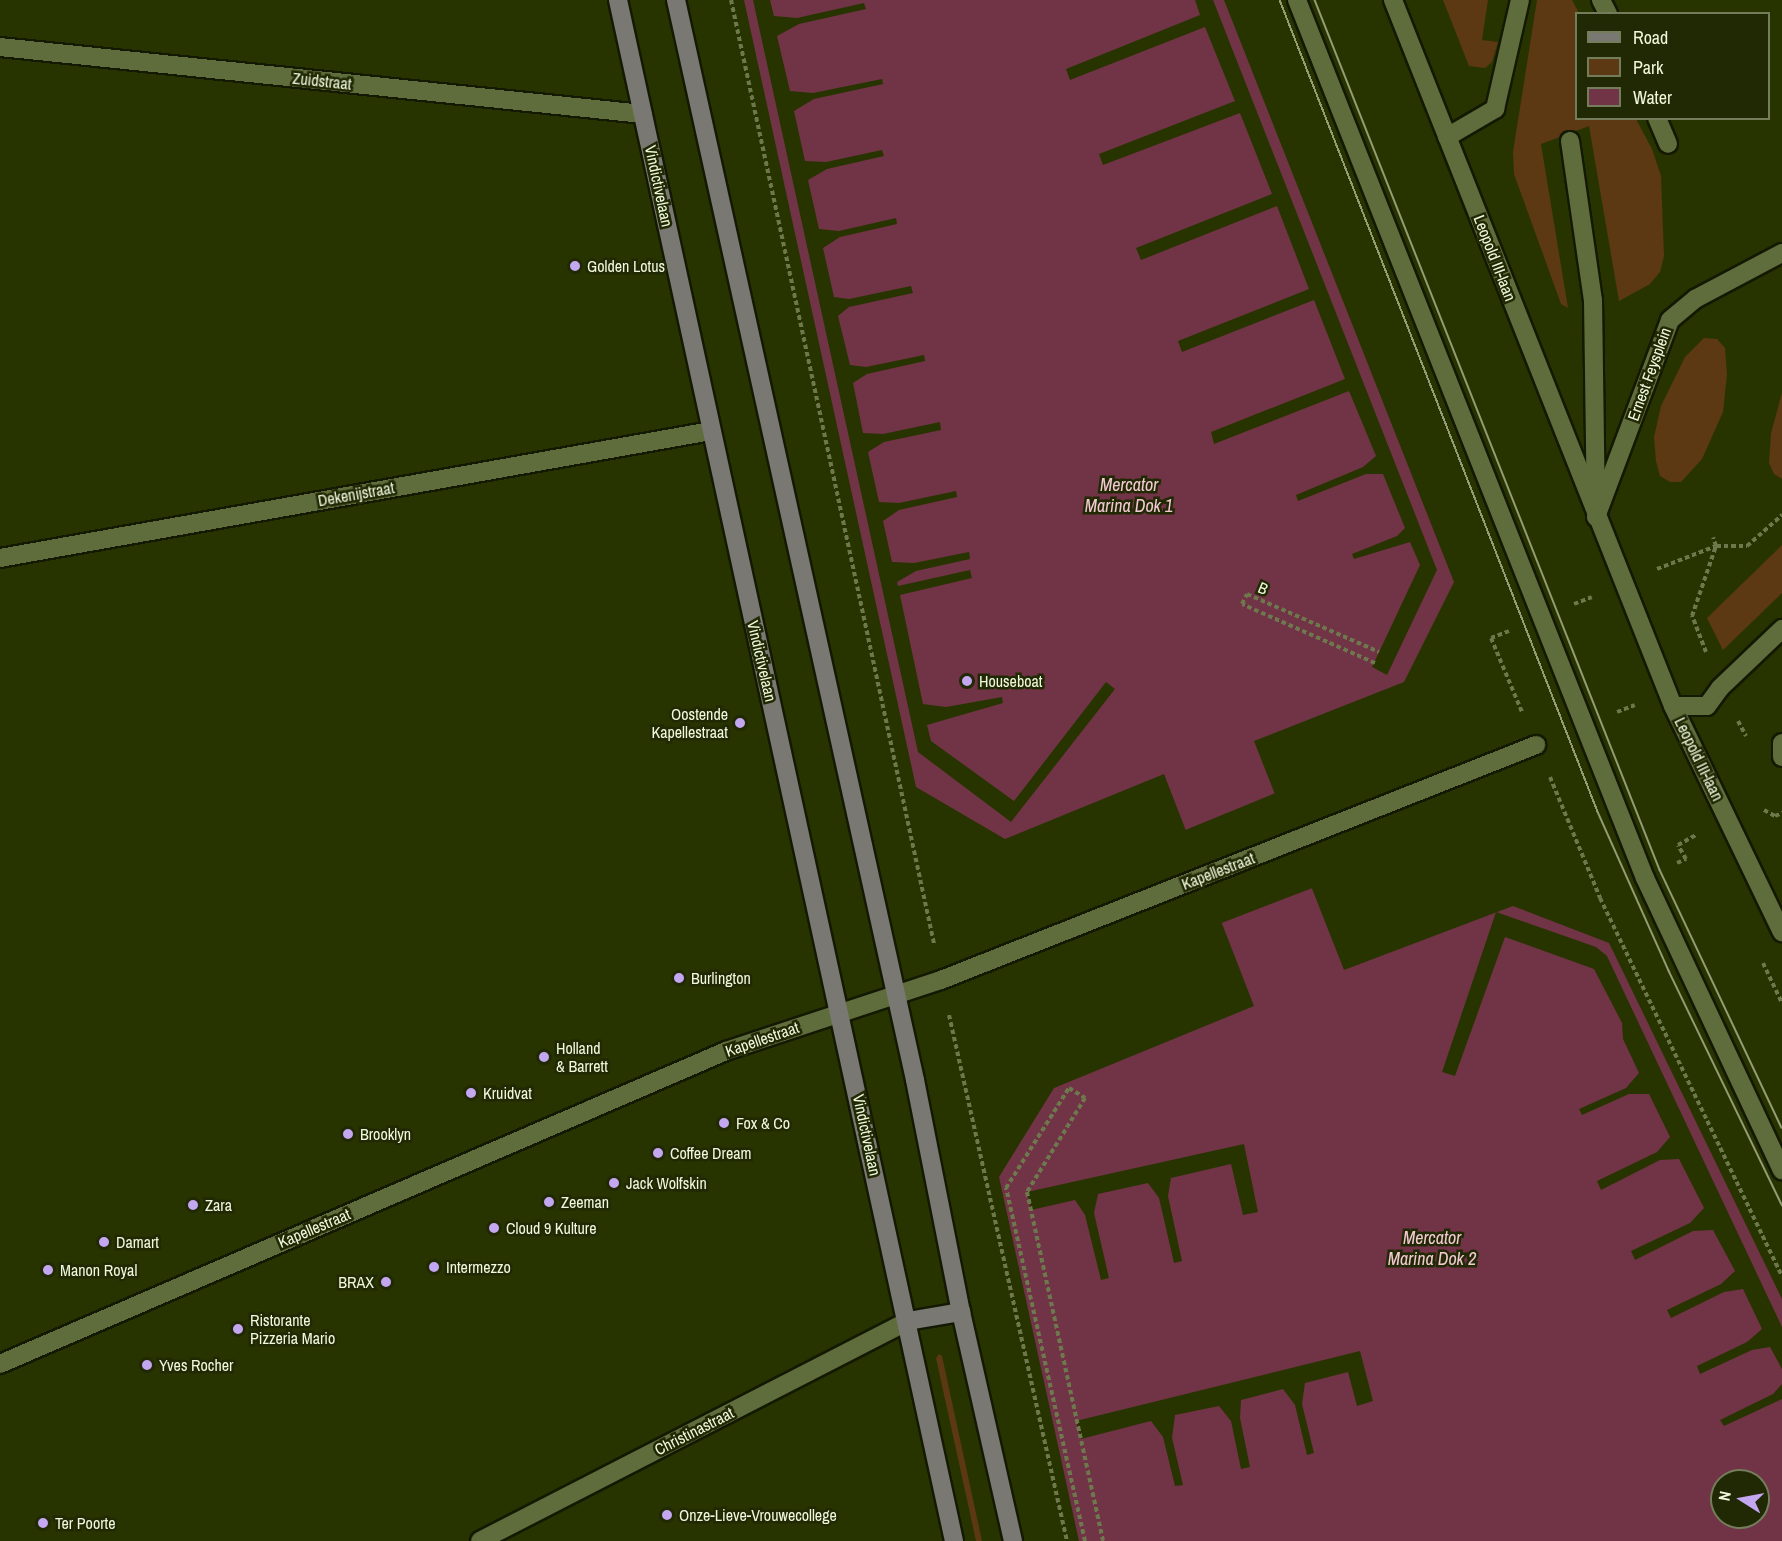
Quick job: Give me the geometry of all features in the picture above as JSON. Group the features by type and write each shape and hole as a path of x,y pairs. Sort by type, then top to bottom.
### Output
{"street":[{"name":"Vindictivelaan","path":"618,0 711,431 841,1013 954,1541"},
{"path":"676,0 895,995 961,1312 1013,1541"},
{"path":"1297,0 1645,878 1782,1171"},
{"name":"Leopold III-laan","path":"1393,0 1622,583 1673,706 1782,932"},
{"path":"1447,137 1495,109 1520,0"},
{"name":"Zuidstraat","path":"0,47 643,114"},
{"path":"1658,120 1668,144"},
{"path":"1570,141 1593,300 1596,517"},
{"name":"Ernest Feysplein","path":"1596,517 1670,320 1695,299 1782,253"},
{"name":"Dekenijstraat","path":"0,558 711,431"},
{"path":"1673,706 1707,706 1720,688 1782,629"},
{"path":"1782,743 1782,757"},
{"name":"Kapellestraat","path":"0,1364 726,1051 941,980 1536,745"},
{"path":"908,1321 961,1312"},
{"name":"Christinastraat","path":"480,1541 908,1321"}],"path":[{"path":"730,0 902,780 941,980 1067,1541"},
{"path":"1622,583 1716,546 1747,546 1782,515"},
{"name":"B","path":"1375,663 1242,604 1247,594 1379,652"},
{"path":"1491,638 1600,898 1782,1277"},
{"path":"1600,898 1686,859 1678,845 1728,819 1756,806 1774,816 1782,813"},
{"path":"1085,1541 1006,1188 1069,1088 1085,1098 1027,1192 1103,1541"}],"green space":[{"path":"1443,0 1488,0 1482,40 1498,42 1492,62 1485,68 1469,66"},
{"path":"1537,0 1572,0 1578,12 1575,12 1575,120 1637,120 1652,149 1661,176 1664,256 1660,272 1650,284 1619,301 1589,126 1541,144 1568,308 1561,304 1514,174 1513,152"},
{"path":"1704,338 1717,339 1725,348 1727,374 1723,412 1702,459 1681,482 1670,482 1660,476 1656,461 1654,437 1661,406 1685,357"},
{"path":"1782,393 1782,479 1774,474 1769,463 1771,433"},
{"path":"1782,545 1782,593 1723,650 1707,618"},
{"path":"939,1354 942,1356 982,1541 976,1541 936,1358"}],"water":[{"path":"744,0 1224,0 1454,582 1404,682 1254,741 1344,970 1513,906 1609,943 1782,1299 1782,1541 1079,1541 999,1177 1054,1088 1254,1006 1164,774 1005,839 916,787"}],"pier":[{"path":"753,0 770,0 774,16 797,18 864,3 866,9 799,24 777,36 790,91 813,93 882,79 883,84 814,99 794,111 805,161 826,162 882,150 884,156 827,169 808,180 819,229 839,231 896,218 897,224 840,237 823,248 834,297 849,299 911,286 913,293 849,307 838,316 850,365 866,367 924,355 925,361 867,374 853,383 863,433 883,434 940,422 941,430 884,442 868,452 879,502 899,503 956,491 957,497 899,510 883,521 892,562 914,563 969,552 970,559 916,571 897,582 898,586 970,570 972,578 900,595 923,704 946,707 1002,697 1003,703 927,725 931,741 1014,801 1106,682 1115,689 1011,822 918,752"},
{"path":"1195,0 1213,0 1437,570 1387,675 1372,667 1420,565 1410,542 1354,559 1352,554 1397,536 1405,528 1383,474 1366,474 1298,501 1296,495 1363,467 1376,456 1349,391 1214,444 1211,432 1345,379 1314,300 1182,352 1178,341 1309,289 1277,206 1141,260 1136,248 1272,194 1240,113 1103,165 1099,154 1235,101 1205,27 1070,80 1066,69 1200,15"},
{"path":"1278,792 1315,887 1219,924 1183,831"},
{"path":"1496,912 1596,947 1607,956 1782,1327 1782,1369 1770,1347 1752,1350 1700,1374 1697,1366 1747,1342 1762,1329 1743,1289 1724,1292 1671,1318 1667,1310 1721,1284 1735,1271 1713,1230 1693,1231 1635,1260 1631,1251 1690,1223 1704,1208 1679,1159 1660,1160 1601,1190 1597,1181 1657,1152 1670,1137 1649,1094 1629,1094 1582,1115 1579,1109 1626,1088 1639,1073 1623,1039 1622,1023 1594,969 1505,937 1455,1076 1442,1072"},
{"path":"1244,1144 1258,1212 1243,1215 1231,1164 1171,1178 1168,1196 1182,1261 1174,1263 1159,1198 1148,1183 1098,1194 1094,1213 1109,1278 1101,1280 1085,1215 1075,1200 1031,1210 1027,1192"},
{"path":"1360,1351 1373,1401 1357,1406 1348,1372 1305,1383 1302,1404 1314,1453 1307,1455 1295,1405 1283,1389 1241,1400 1240,1418 1250,1467 1241,1469 1231,1421 1219,1406 1175,1415 1172,1438 1183,1485 1175,1486 1163,1437 1151,1421 1081,1439 1076,1421"},
{"path":"1782,1384 1782,1399 1724,1426 1720,1420 1773,1394"}],"tram line":[{"path":"1280,0 1598,812 1669,971 1782,1205"},
{"path":"1315,0 1660,870 1782,1128"}],"place":[{"name":"Golden Lotus","path":"575,266"},
{"name":"Houseboat","path":"967,681"},
{"name":"Oostende Kapellestraat","path":"740,723"},
{"name":"Burlington","path":"679,978"},
{"name":"Holland & Barrett","path":"544,1057"},
{"name":"Kruidvat","path":"471,1093"},
{"name":"Fox & Co","path":"724,1123"},
{"name":"Brooklyn","path":"348,1134"},
{"name":"Coffee Dream","path":"658,1153"},
{"name":"Jack Wolfskin","path":"614,1183"},
{"name":"Zeeman","path":"549,1202"},
{"name":"Zara","path":"193,1205"},
{"name":"Cloud 9 Kulture","path":"494,1228"},
{"name":"Damart","path":"104,1242"},
{"name":"Intermezzo","path":"434,1267"},
{"name":"Manon Royal","path":"48,1270"},
{"name":"BRAX","path":"386,1282"},
{"name":"Ristorante Pizzeria Mario","path":"238,1329"},
{"name":"Yves Rocher","path":"147,1365"},
{"name":"Onze-Lieve-Vrouwecollege","path":"667,1515"},
{"name":"Ter Poorte","path":"43,1523"}],"water label":[{"name":"Mercator Marina Dok 1","path":"1129,496"},
{"name":"Mercator Marina Dok 2","path":"1432,1249"}]}
